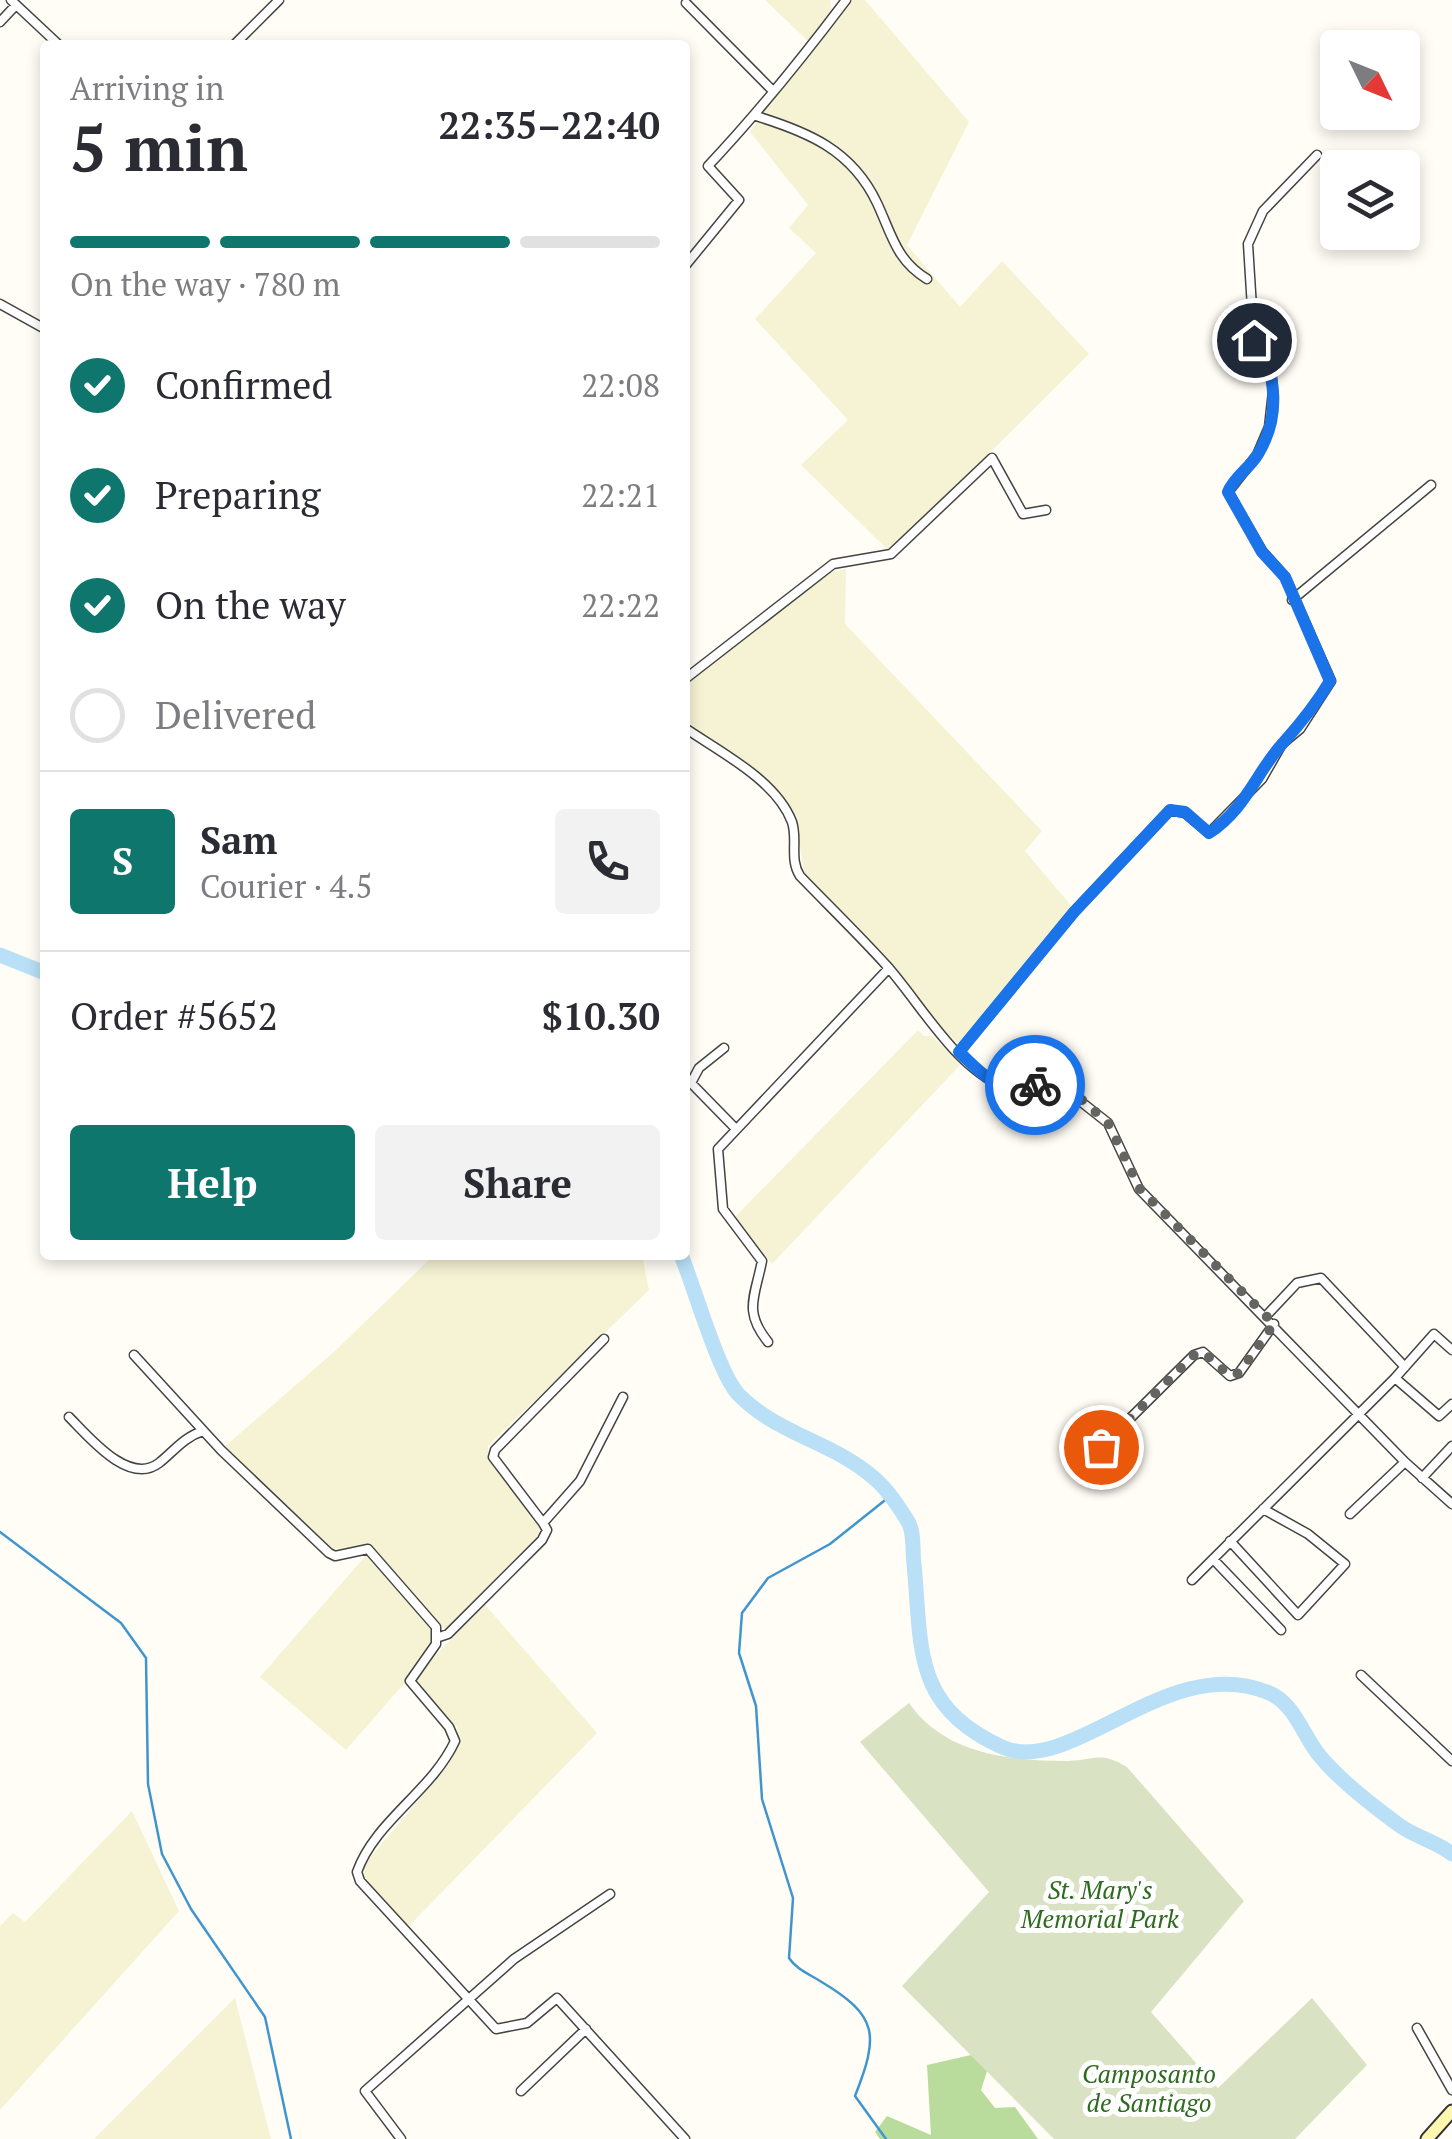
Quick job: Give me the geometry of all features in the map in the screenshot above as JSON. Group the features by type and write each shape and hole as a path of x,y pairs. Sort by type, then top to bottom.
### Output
{"street":[{"path":"239,40 279,0"},
{"path":"690,260 739,200 708,166 756,116 771,89 846,0"},
{"path":"0,22 13,2 54,40"},
{"path":"686,3 771,89"},
{"path":"756,116 818,136 833,148 876,200 906,266 927,278"},
{"path":"959,1052 1074,912 1170,810 1185,812 1209,833 1262,778 1282,744 1300,729 1330,681 1285,577 1262,552 1228,492 1258,456 1269,427 1274,391 1271,368 1254,340 1248,244 1263,211 1317,155"},
{"path":"0,304 40,326"},
{"path":"690,675 832,564 891,554 992,458 1023,514 1046,510"},
{"path":"1292,600 1430,485"},
{"path":"690,731 746,769 774,796 792,821 796,869 889,968 959,1052 1000,1087 1020,1091 1050,1081 1070,1089 1113,1128 1140,1189 1405,1462 1452,1504"},
{"path":"768,1342 753,1324 750,1310 762,1260 722,1208 718,1149 889,968"},
{"path":"724,1048 699,1068 691,1083 736,1129"},
{"path":"1266,1316 1297,1284 1321,1278 1405,1367"},
{"path":"1078,1470 1194,1355 1203,1352 1230,1376 1239,1373 1274,1324"},
{"path":"1192,1580 1395,1378 1434,1334 1452,1350"},
{"path":"604,1339 494,1450 493,1457 547,1530 542,1540 448,1634 439,1636 410,1681 449,1727 455,1741 446,1759 370,1846 356,1872 496,2029 528,2023 555,1997 686,2139"},
{"path":"134,1355 203,1431 329,1554 336,1556 368,1548 439,1636"},
{"path":"1395,1378 1439,1416 1452,1404"},
{"path":"544,1523 580,1481 624,1396"},
{"path":"69,1417 96,1444 134,1470 148,1470 203,1431"},
{"path":"1422,1478 1452,1446"},
{"path":"1350,1514 1405,1462"},
{"path":"1230,1541 1298,1615 1345,1564 1308,1534 1263,1509"},
{"path":"1213,1559 1281,1630"},
{"path":"1361,1675 1452,1761"},
{"path":"401,2139 364,2090 514,1959 610,1894"},
{"path":"520,2091 586,2028"},
{"path":"1417,2028 1452,2090"},
{"path":"1426,2139 1452,2111"}],"shaded area":[{"path":"765,0 830,0 832,12 809,42"},
{"path":"853,0 865,0 969,122 907,245 960,307 1002,261 1089,354 890,552 801,465 848,420 755,319 816,253 789,228 808,205 750,132 775,91"},
{"path":"846,569 845,624 1042,831 1025,851 1073,908 960,1046 936,1022 892,964 804,872 796,820 779,793 749,765 690,725 690,681 822,575"},
{"path":"918,1030 924,1036 932,1036 961,1064 772,1264 735,1217"},
{"path":"429,1260 643,1260 649,1290 488,1446 489,1459 542,1531 445,1630 371,1546 331,1550 223,1448 335,1351"},
{"path":"368,1553 435,1631 433,1642 408,1679 346,1750 260,1677"},
{"path":"485,1605 597,1733 409,1926 363,1877 364,1865 451,1761 459,1742 457,1727 418,1687 416,1675"},
{"path":"132,1811 179,1911 0,2110 0,1926 13,1913 25,1922"},
{"path":"235,1998 271,2139 94,2139"}],"green space":[{"name":"St. Mary's Memorial Park","path":"909,1703 940,1734 980,1751 1046,1761 1104,1758 1127,1767 1244,1901 1151,2012 1218,2088 1312,1998 1367,2065 1295,2139 1054,2139 902,1986 989,1892 860,1742"},
{"path":"971,2055 988,2068 981,2090 995,2108 1015,2107 1038,2139 880,2139 875,2132 887,2116 931,2135 927,2065"}],"waterway":[{"path":"0,955 40,971"},
{"path":"683,1260 715,1350 739,1395 771,1420 859,1466 883,1487 907,1520 912,1535 918,1622 927,1672 951,1713 973,1731 1002,1747 1029,1752 1058,1746 1157,1700 1193,1688 1230,1684 1267,1692 1285,1704 1319,1755 1346,1783 1399,1825 1452,1854"},
{"path":"886,2139 855,2096 870,2042 863,2017 839,1993 789,1958 793,1898 762,1799 756,1706 739,1653 742,1613 768,1578 830,1544 889,1497"},
{"path":"0,1532 121,1623 146,1658 148,1784 162,1854 191,1909 265,2017 291,2139"}],"way so far":[{"path":"1035,1085 1050,1081 1064,1084 1113,1128 1130,1174 1140,1189 1274,1324 1239,1373 1230,1376 1203,1352 1194,1355 1101,1447"}],"route":[{"path":"1035,1085 1020,1091 1000,1087 959,1052 1074,912 1170,810 1185,812 1209,833 1219,826 1262,778 1282,744 1300,729 1330,681 1285,577 1262,552 1228,492 1258,456 1269,427 1274,391 1271,368 1254,340"}],"park label":[{"name":"Camposanto de Santiago","path":"1149,2088"}]}
